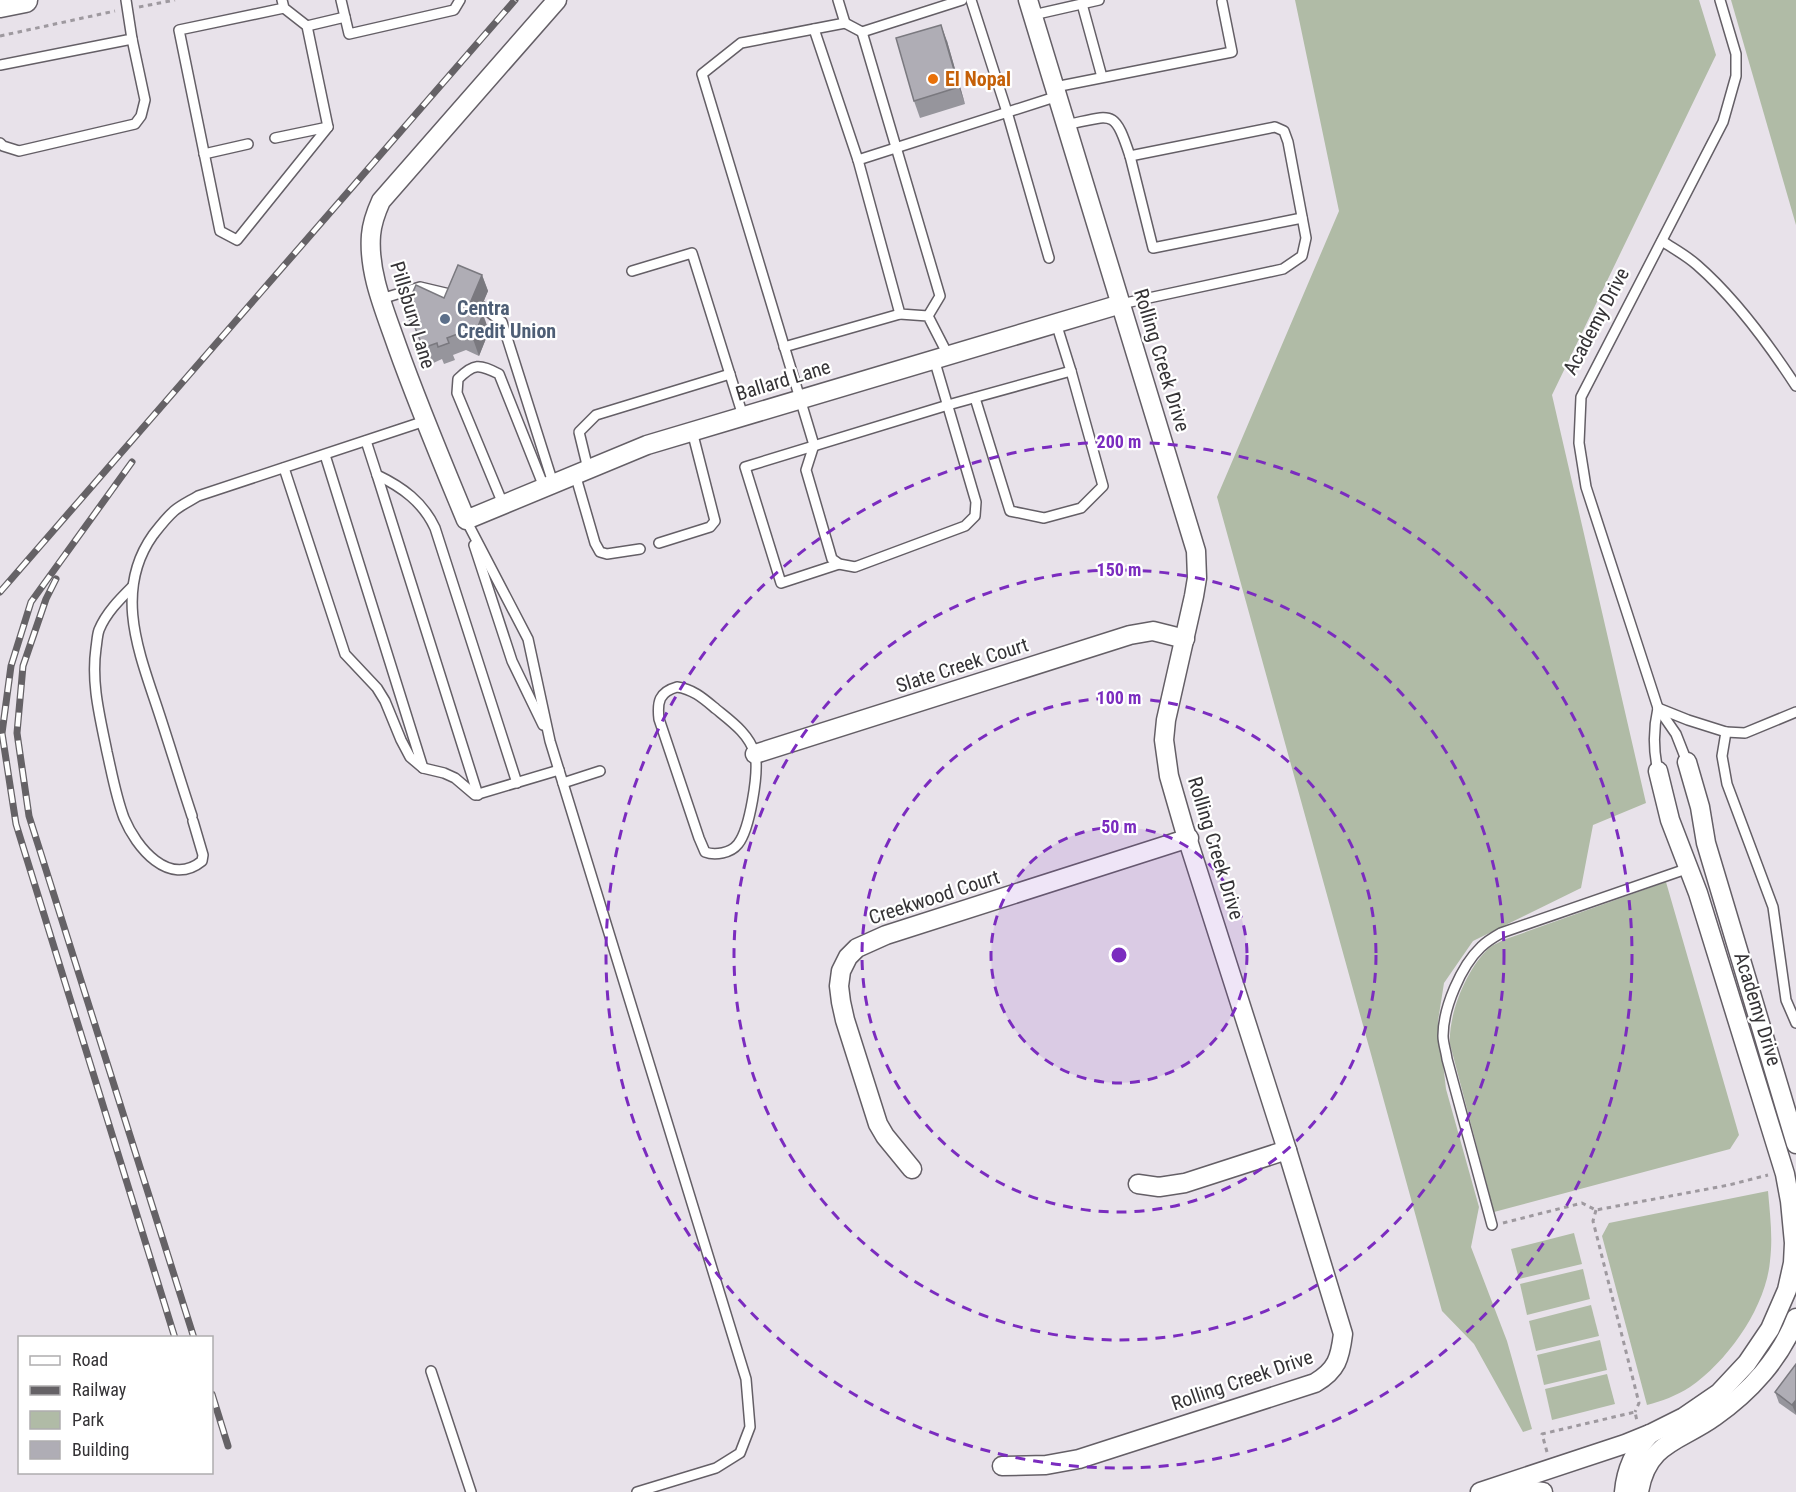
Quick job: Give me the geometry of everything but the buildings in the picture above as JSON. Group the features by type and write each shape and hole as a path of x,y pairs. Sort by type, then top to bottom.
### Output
{"main road":[{"path":"0,5 25,0"}],"street":[{"name":"Pillsbury Lane","path":"466,520 403,364 381,299 371,254 374,217 381,201 557,0"},
{"name":"Rolling Creek Drive","path":"1002,1466 1046,1465 1079,1459 1315,1383 1328,1375 1336,1364 1343,1334 1169,776 1164,740 1166,720 1197,578 1196,551 1030,8"},
{"name":"Ballard Lane","path":"466,520 647,445 1121,304"},
{"name":"Slate Creek Court","path":"755,754 1130,635 1153,631 1185,639"},
{"name":"Academy Drive","path":"1488,1489 1647,1435 1684,1417 1719,1393 1747,1363 1774,1323 1786,1290 1793,1263 1794,1242 1790,1201 1784,1170 1689,868 1700,807 1687,762"},
{"name":"Academy Drive","path":"1658,771 1670,820 1694,847 1796,1144"},
{"name":"Creekwood Court","path":"912,1169 878,1124 844,1020 839,986 841,971 848,957 857,948 886,935 1189,838"},
{"path":"1138,1184 1159,1187 1185,1183 1287,1150"},
{"path":"1639,1492 1647,1468 1660,1449 1713,1418 1738,1398 1766,1369 1794,1328"},
{"path":"1624,1492 1632,1459 1647,1435"},
{"name":"Academy Drive","path":"1488,1489 1543,1492"}],"lane":[{"path":"341,0 349,34 454,10 460,0"},
{"path":"838,0 845,23"},
{"path":"862,32 940,296 928,316 941,357 948,405 976,502 975,516 965,526 855,567 839,564 832,559 806,470 814,445 702,74 741,43 845,23 862,32 962,0"},
{"path":"971,0 1007,112 1049,258"},
{"path":"1030,8 1082,4 1100,0"},
{"name":"Academy Drive","path":"1687,762 1676,734 1658,708 1586,487 1579,442 1581,397 1723,122 1736,76 1736,54 1720,0"},
{"path":"858,160 1007,112 1056,91 1102,77 1232,52 1222,2"},
{"path":"0,142 3,146 19,151 135,124 141,116 145,100 127,4"},
{"path":"283,4 308,26 328,127 237,240 220,231 179,30 283,4"},
{"path":"1082,4 1102,77"},
{"path":"308,26 345,16"},
{"path":"814,29 858,160 900,314"},
{"path":"0,65 132,39"},
{"path":"1066,125 1106,116 1116,121 1130,156 1153,248 1302,218"},
{"path":"1121,304 1283,269 1302,256 1306,238 1288,142 1284,131 1275,126 1130,156"},
{"path":"275,138 328,127"},
{"path":"204,154 248,144"},
{"path":"1662,241 1696,264 1733,302 1796,386"},
{"path":"632,271 692,253 743,416"},
{"path":"381,299 420,287 458,296"},
{"path":"481,306 502,322 549,485"},
{"path":"784,347 900,314 928,316"},
{"path":"975,398 1010,511 1044,518 1081,508 1103,486 1056,323"},
{"path":"502,504 457,393 458,379 469,368 484,367 499,374 549,485"},
{"path":"839,564 782,583 746,467 948,405 1071,371"},
{"path":"640,549 607,554 600,552 595,543 582,471 579,432 596,415 730,374"},
{"path":"132,587 111,609 98,632 93,668 96,699 113,781 124,819 140,847 169,870 187,870 202,861 203,855 134,632 132,587 137,566 147,543 163,521 175,510 198,496 425,421"},
{"path":"659,543 710,527 715,521 692,431"},
{"path":"366,441 478,795"},
{"path":"325,455 423,768"},
{"path":"284,468 343,648 355,666 377,688 385,701 400,740 410,758 423,768 455,778 475,795 559,770"},
{"path":"377,475 405,490 430,517 517,783"},
{"path":"466,520 512,661 550,741"},
{"path":"466,520 528,639 550,741 746,1379 750,1427 740,1453 716,1468 637,1492"},
{"path":"677,687 688,688 744,732 755,754 755,787 743,837 736,846 725,852 712,855 705,852 659,719 658,706 662,696 667,690 677,687"},
{"path":"1658,708 1726,732 1745,733 1796,712"},
{"name":"Academy Drive","path":"1658,708 1653,730 1658,771"},
{"path":"1726,732 1722,756 1727,784 1773,907 1786,1000 1796,1023"},
{"path":"563,783 600,771"},
{"path":"1492,1226 1443,1037 1445,1016 1452,994 1464,970 1481,947 1501,933 1689,868"},
{"path":"1774,1323 1794,1328"},
{"path":"431,1371 471,1492"}],"path":[{"path":"0,36 127,4 176,0"},
{"path":"1492,1226 1582,1203 1596,1210 1729,1185 1784,1170"},
{"path":"1596,1210 1593,1221 1639,1403 1635,1412"},
{"path":"1635,1412 1647,1435"},
{"path":"1548,1456 1542,1434 1635,1412"}],"green space":[{"path":"1295,0 1699,0 1716,55 1552,395 1646,803 1593,825 1581,888 1473,941 1444,983 1438,1021 1446,1089 1479,1207 1471,1247 1507,1341 1532,1429 1523,1432 1474,1344 1442,1311 1217,497 1339,211"},
{"path":"1731,0 1796,0 1796,225"},
{"path":"1666,882 1739,1135 1730,1149 1494,1212 1450,1044 1452,1019 1466,979 1481,957 1497,943"},
{"path":"1768,1191 1771,1235 1767,1279 1743,1332 1718,1363 1690,1387 1664,1400 1647,1405 1602,1236 1609,1223"},
{"path":"1574,1233 1582,1264 1519,1279 1511,1249"},
{"path":"1583,1269 1590,1299 1527,1315 1520,1284"},
{"path":"1591,1305 1599,1336 1536,1351 1529,1321"},
{"path":"1600,1340 1607,1370 1544,1385 1537,1355"},
{"path":"1607,1374 1615,1404 1552,1420 1545,1389"}],"railway":[{"path":"0,592 515,0"},
{"path":"132,462 31,602 11,666 2,733 16,824 174,1336"},
{"path":"56,579 46,599 23,666 17,733 29,816 193,1336"},
{"path":"213,1397 228,1446"}],"place":[{"name":"El Nopal","path":"933,79"},
{"name":"Centra Credit Union","path":"445,319"}]}
